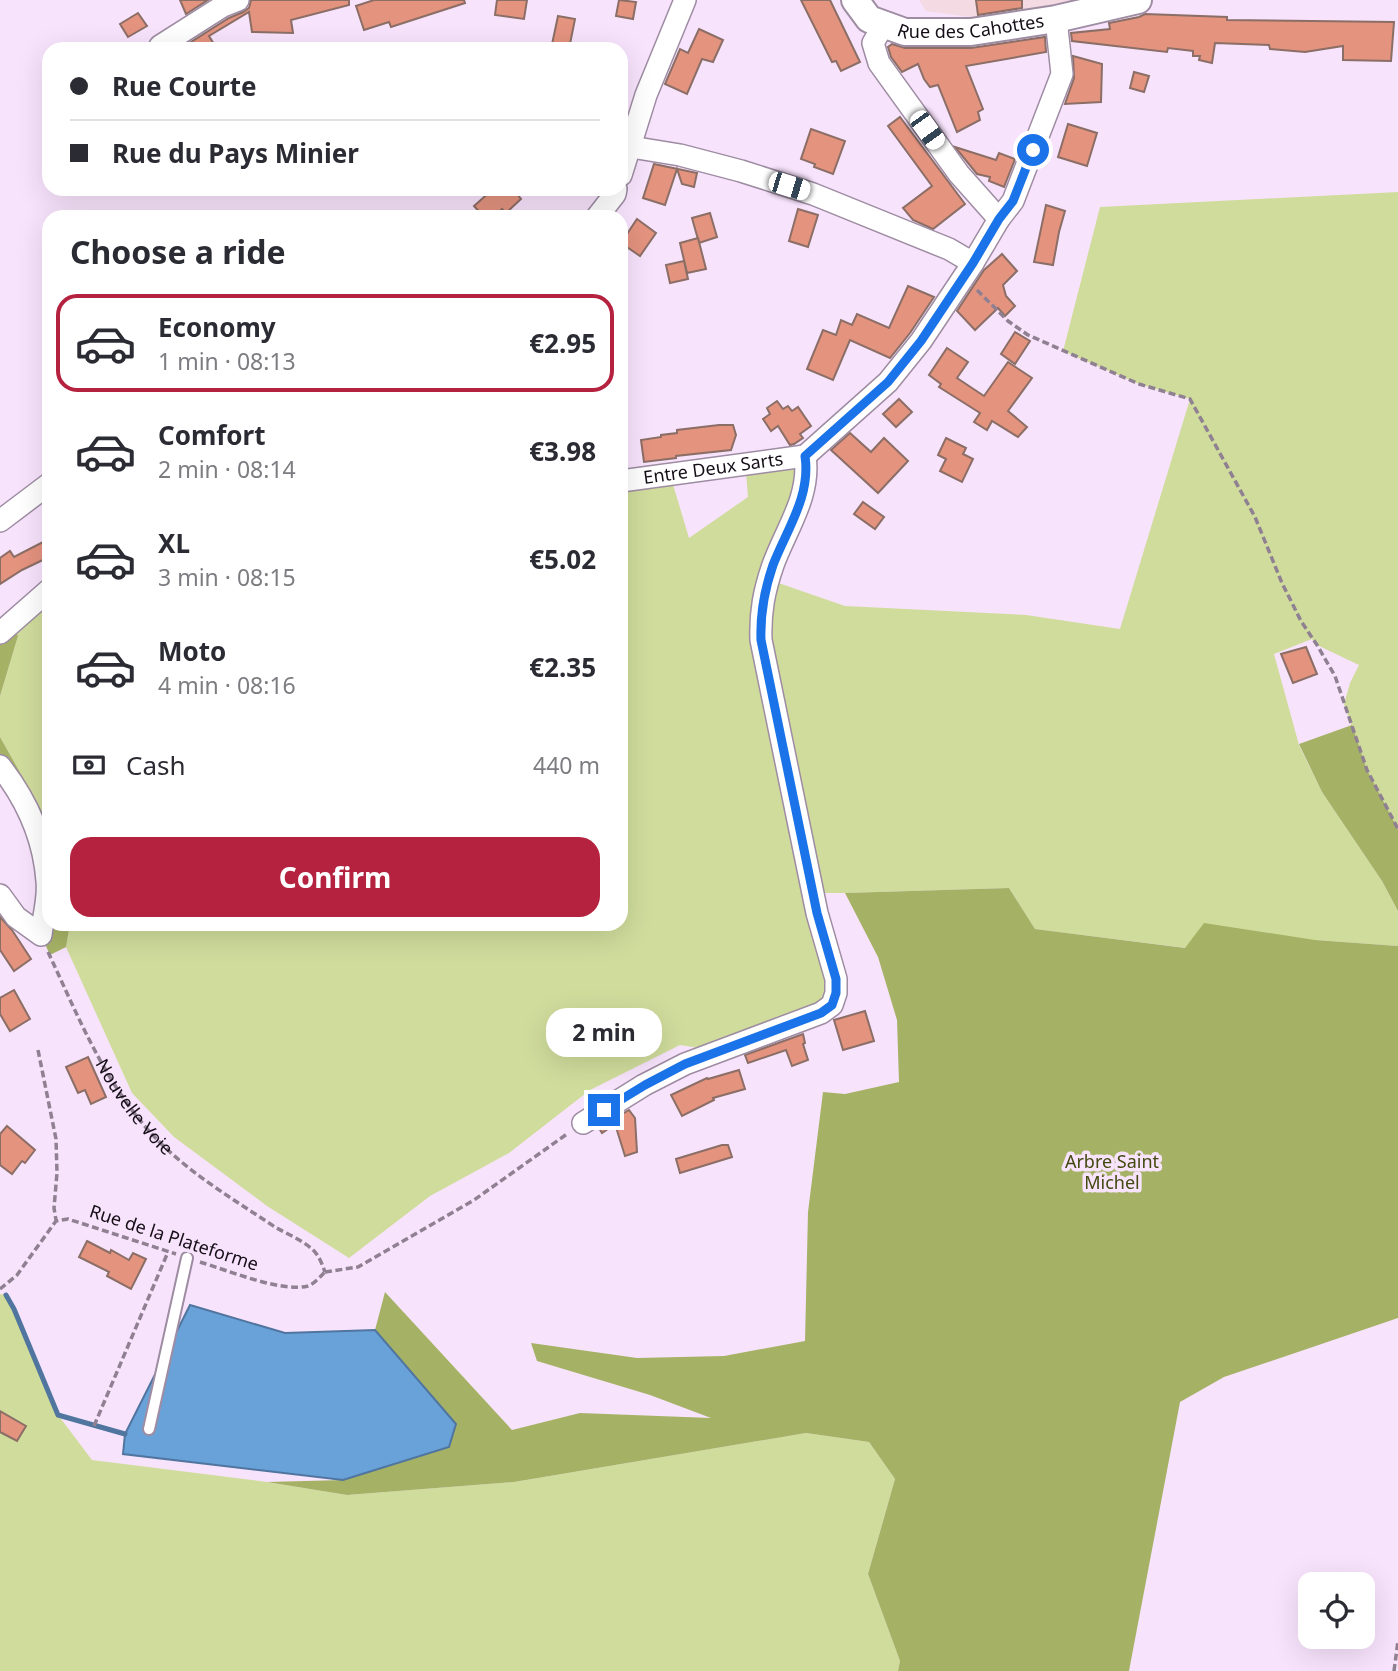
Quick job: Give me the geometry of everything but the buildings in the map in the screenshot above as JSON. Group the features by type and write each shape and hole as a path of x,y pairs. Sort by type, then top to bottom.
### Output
{"street":[{"path":"166,42 223,6 238,0"},
{"path":"628,155 646,95 685,0"},
{"name":"Rue des Cahottes","path":"855,0 869,19 905,32 971,32 1056,19 1138,0"},
{"path":"583,1123 685,1064 821,1013 832,1005 836,993 836,979 817,913 761,640 760,615 767,583 803,498 807,470 805,456 888,382 921,341 1013,201 1062,74 1056,19"},
{"path":"884,24 873,43 879,63 959,174 999,219"},
{"path":"631,147 680,155 813,194 949,249 968,270"},
{"path":"602,210 613,196"},
{"name":"Entre Deux Sarts","path":"628,480 805,456"},
{"path":"0,521 42,489"},
{"path":"0,633 42,596"},
{"path":"0,766 13,783 39,835 42,853"},
{"path":"0,895 16,917 41,935 42,926"}],"lane":[{"path":"149,1429 187,1258"}],"path":[{"path":"968,270 1008,321 1028,335 1139,384 1190,399 1255,517 1301,621 1335,676 1367,770 1398,829"},
{"name":"Nouvelle Voie","path":"41,935 104,1069 137,1117 170,1151 217,1189 312,1248 325,1272"},
{"path":"0,1289 17,1275 56,1221 56,1139 38,1050"},
{"name":"Rue de la Plateforme","path":"56,1221 68,1219 290,1288 311,1285 325,1272 358,1267 462,1207 583,1123"},
{"path":"94,1426 168,1252"},
{"path":"1394,1671 1398,1641"}],"shaded area":[{"path":"919,0 1080,0 977,18 926,11"}],"green space":[{"path":"1398,192 1398,829 1367,770 1344,704 1359,665 1317,645 1312,639 1274,654 1299,745 1322,792 1382,881 1398,911 1398,946 1315,940 1186,948 1035,929 1009,888 813,893 832,1005 718,1051 680,1045 590,1090 509,1153 430,1196 349,1258 267,1206 174,1137 132,1093 66,947 69,931 628,931 628,488 672,481 689,538 748,497 746,472 792,462 802,473 767,579 845,606 1026,615 1120,629 1190,399 1139,384 1063,351 1100,207"},
{"path":"42,596 42,811 0,737 0,696 18,636 12,623"},
{"path":"12,623 18,636 0,696 0,633"},
{"path":"1352,725 1367,770 1398,829 1398,911 1382,881 1322,792 1299,744"},
{"path":"0,737 42,811 42,871 0,766"},
{"name":"Arbre Saint Michel","path":"1009,888 1035,929 1185,948 1204,923 1315,940 1398,946 1398,1318 1224,1377 1180,1402 1129,1671 898,1671 900,1661 868,1574 895,1479 869,1442 806,1433 514,1482 347,1495 267,1482 343,1480 456,1424 375,1330 385,1292 512,1430 580,1413 711,1418 650,1395 537,1361 531,1343 637,1358 724,1356 805,1341 808,1212 823,1092 845,1094 899,1082 897,1020 878,957 845,893"},
{"path":"42,926 42,931 69,931 66,947 50,955 41,935"},
{"path":"0,1294 6,1295 58,1415 92,1460 347,1495 514,1482 806,1433 869,1442 895,1479 868,1574 900,1661 898,1671 0,1671"}],"water":[{"path":"190,1305 285,1333 375,1330 456,1424 449,1447 343,1480 123,1454 125,1434"}],"waterway":[{"path":"6,1295 58,1415 125,1434"}],"route":[{"path":"604,1110 685,1064 821,1013 832,1005 836,993 836,979 817,913 761,640 760,615 767,583 803,498 807,470 805,456 888,382 921,341 1013,201 1033,150"}]}
